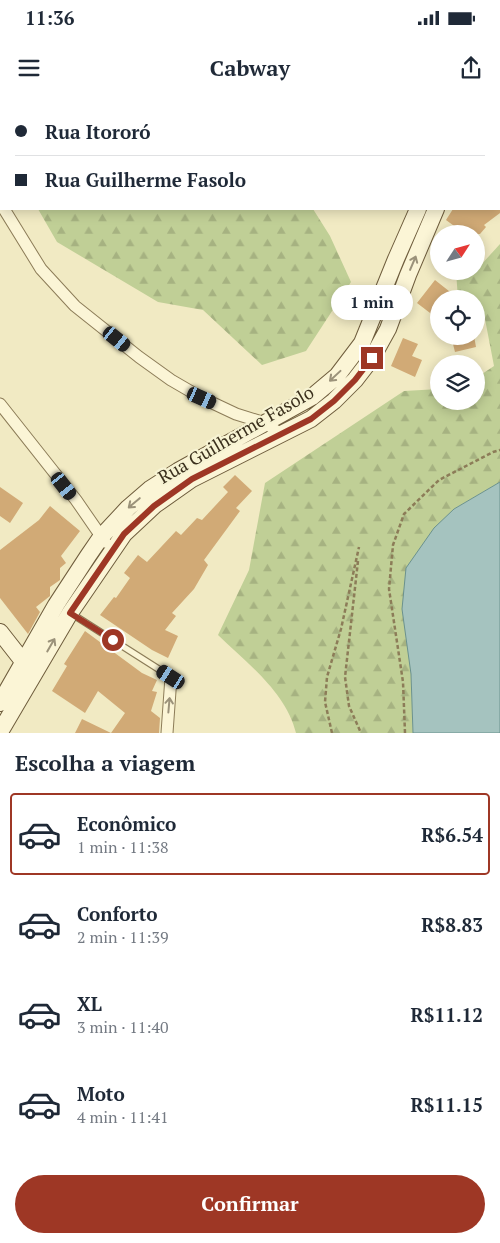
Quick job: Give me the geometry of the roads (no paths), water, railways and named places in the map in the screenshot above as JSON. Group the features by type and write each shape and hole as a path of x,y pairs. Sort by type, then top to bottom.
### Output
{"main road":[{"name":"Rua Guilherme Fasolo","path":"0,732 34,675 63,609 101,537 128,508 150,489 178,471 312,396 337,376 352,359 362,343 418,210"},
{"name":"Rua Guilherme Fasolo","path":"0,703 23,661 63,609 124,534 154,506 184,484 311,419 334,401 355,380 372,358 388,329 436,210"},
{"path":"0,632 34,675"}],"street":[{"path":"5,210 41,268 75,306 171,380 202,398 236,414 265,423 280,434"},
{"path":"0,404 76,500 111,552"},
{"path":"167,733 171,677"}],"lane":[{"path":"63,609 171,677"}],"water":[{"path":"500,482 500,733 413,733 411,674 402,609 406,568 434,528 454,509"}]}
